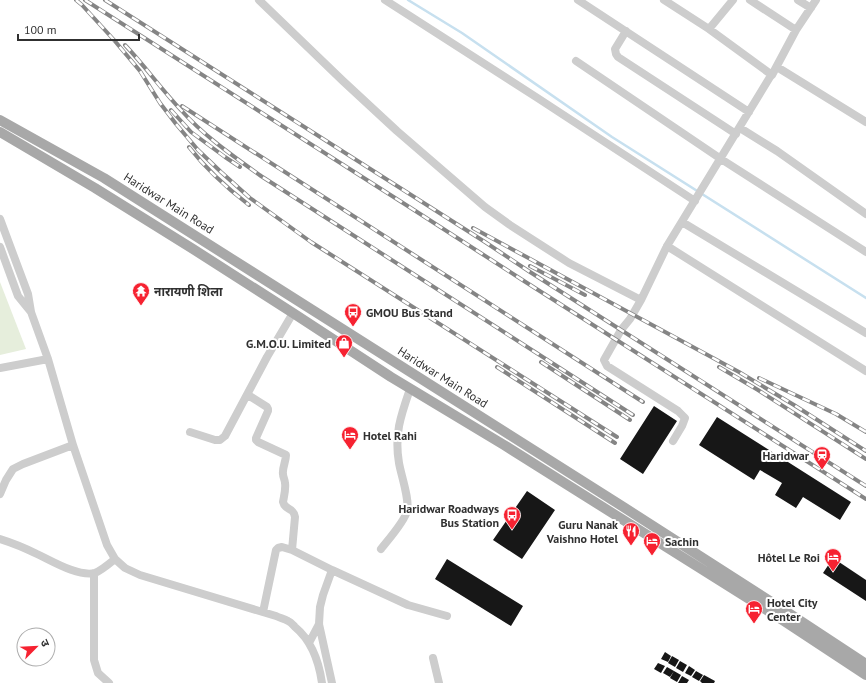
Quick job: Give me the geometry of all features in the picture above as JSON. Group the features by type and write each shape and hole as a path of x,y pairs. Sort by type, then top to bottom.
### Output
{"main road":[{"name":"Haridwar Main Road","path":"0,120 104,178 723,570 866,664"},
{"path":"0,132 95,188 259,291 410,389 591,499 778,617 866,675"},
{"path":"259,291 266,280"},
{"path":"591,499 597,490"}],"street":[{"path":"259,0 396,131 486,207 510,225 569,263 641,300"},
{"path":"385,0 542,101 698,195"},
{"path":"578,0 749,112"},
{"path":"664,0 709,29 772,75"},
{"path":"709,29 733,0"},
{"path":"752,0 796,30"},
{"path":"798,0 811,8"},
{"path":"673,441 685,418 678,411 607,366 604,360 621,330 630,319 641,300 667,246 777,67 796,30 816,0"},
{"path":"626,31 615,49 618,57 738,131 777,151 866,214"},
{"path":"576,61 720,159 866,252"},
{"path":"777,67 866,122"},
{"path":"0,219 28,294 31,312 48,359 73,445 107,545 115,559 125,568 140,575 289,621 300,631 309,643 315,655 322,683"},
{"path":"682,222 866,333"},
{"path":"667,246 866,371"},
{"path":"0,247 18,296 31,312"},
{"path":"190,432 215,440 220,440 225,436 267,357 293,313"},
{"path":"0,368 48,359"},
{"path":"381,549 404,518 408,510 408,502 397,446 401,415 410,389"},
{"path":"248,395 267,406 268,409 256,440 286,455 282,476 286,485 283,505 292,509 294,512 295,517 292,550"},
{"path":"0,494 13,469 73,445"},
{"path":"0,539 11,542 63,567 80,573 94,573 104,568 115,559"},
{"path":"263,612 276,550 282,547 292,550 408,606 447,616"},
{"path":"332,570 320,607 319,624 332,683"},
{"path":"94,573 94,660 98,673 109,683"},
{"path":"309,643 319,624"},
{"path":"433,658 439,683"}],"green space":[{"path":"0,282 26,349 0,355"}],"building":[{"path":"654,406 677,421 643,474 620,459"},
{"path":"717,417 851,502 840,520 803,497 796,508 775,495 782,483 760,470 754,480 699,445"},
{"path":"527,491 555,510 522,559 493,540"},
{"path":"833,558 866,580 866,601 823,573"},
{"path":"447,559 523,606 511,626 435,579"},
{"path":"665,652 671,656 668,662 661,659"},
{"path":"672,656 679,660 675,667 668,663"},
{"path":"680,661 687,665 683,672 676,668"},
{"path":"658,663 665,666 661,673 654,669"},
{"path":"689,666 695,670 691,676 685,673"},
{"path":"667,667 674,671 670,677 663,673"},
{"path":"674,671 681,675 677,682 670,678"},
{"path":"696,671 703,675 699,681 692,677"},
{"path":"704,675 715,681 714,683 702,683 700,681"},
{"path":"682,676 689,680 687,683 678,683"}],"waterway":[{"path":"408,0 462,33 612,137 866,298"}],"railway":[{"path":"76,0 114,40 140,71 160,103 198,150 250,198 311,242 617,437"},
{"path":"85,0 866,499"},
{"path":"105,0 866,486"},
{"path":"125,45 190,119 209,137 240,161 633,415"},
{"path":"182,106 643,402"},
{"path":"171,110 191,132 240,167"},
{"path":"189,147 217,178 249,205"},
{"path":"473,228 739,372 866,451"},
{"path":"530,266 585,295"},
{"path":"541,362 630,420"},
{"path":"497,367 615,443"},
{"path":"719,367 866,459"},
{"path":"759,378 836,414 866,432"}],"place":[{"name":"नारायणी शिला","path":"141,306"},
{"name":"GMOU Bus Stand","path":"353,327"},
{"name":"G.M.O.U. Limited","path":"344,358"},
{"name":"Hotel Rahi","path":"350,450"},
{"name":"Haridwar","path":"822,470"},
{"name":"Haridwar Roadways Bus Station","path":"512,530"},
{"name":"Guru Nanak Vaishno Hotel","path":"631,546"},
{"name":"Sachin","path":"652,556"},
{"name":"Hôtel Le Roi","path":"833,572"},
{"name":"Hotel City Center","path":"754,624"}]}
